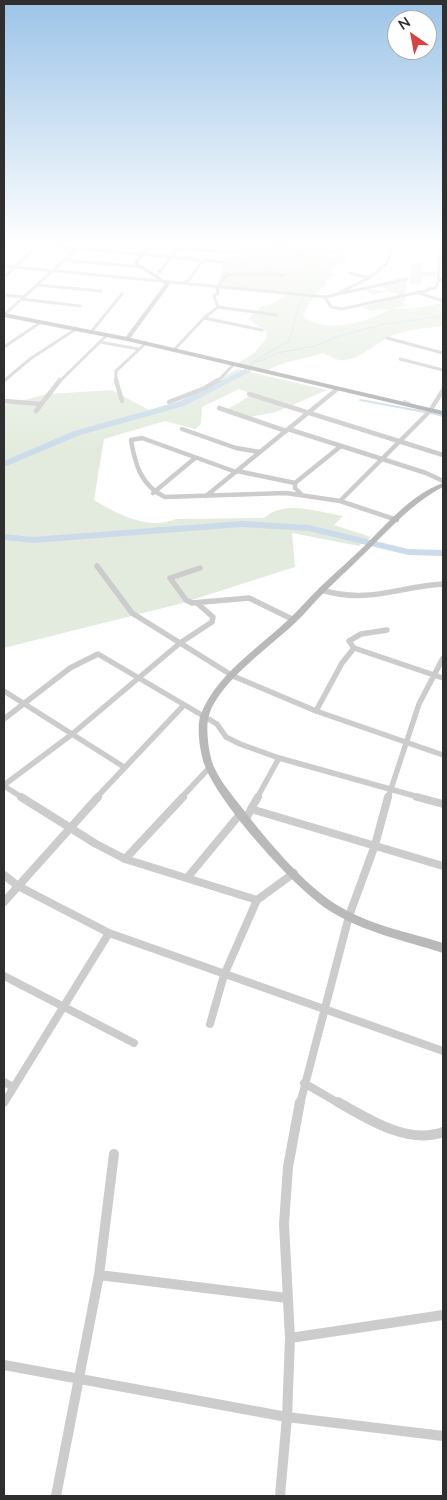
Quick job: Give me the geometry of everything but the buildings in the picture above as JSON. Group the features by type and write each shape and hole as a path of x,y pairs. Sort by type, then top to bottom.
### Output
{"main road":[{"path":"127,339 147,312"},
{"path":"4,315 146,343 336,390 443,413"},
{"path":"443,485 422,497 321,590 294,620 216,693 203,717 210,767 243,816 320,899 349,916 443,948"}],"street":[{"path":"91,332 107,312"},
{"path":"174,350 212,312"},
{"path":"254,312 276,315"},
{"path":"204,318 262,330"},
{"path":"4,347 41,322"},
{"path":"4,382 26,363 76,329"},
{"path":"36,411 78,360 107,335"},
{"path":"387,338 443,353"},
{"path":"100,342 138,349"},
{"path":"122,401 115,374 118,368 132,358 138,349 146,343"},
{"path":"400,359 443,370"},
{"path":"169,402 218,381 228,373 233,365"},
{"path":"205,497 336,390"},
{"path":"340,501 430,410 443,390"},
{"path":"249,394 443,455"},
{"path":"4,401 41,404"},
{"path":"220,408 381,459 443,481"},
{"path":"182,429 236,448 260,452"},
{"path":"295,483 236,471 142,438 132,439 133,451 144,482 153,493 172,498 275,493 302,495 340,501 396,520"},
{"path":"295,483 341,446"},
{"path":"153,493 196,458"},
{"path":"295,483 295,488 302,495"},
{"path":"97,566 132,613 233,676 316,711 406,744 443,755"},
{"path":"200,568 170,578 186,600 198,604 214,619 180,643 138,677 71,735 4,785 125,859 257,900"},
{"path":"321,590 341,597 373,596 420,586 443,584"},
{"path":"198,604 249,598 294,620"},
{"path":"387,630 352,636 349,641 354,648 443,678"},
{"path":"316,711 342,663 354,648"},
{"path":"4,719 70,668 98,654 183,706 219,725 226,737 278,758 443,804"},
{"path":"280,1496 287,1417 290,1338 284,1245 286,1190 304,1083 349,916 375,845 390,789 419,704 443,658"},
{"path":"4,691 23,705 124,768"},
{"path":"4,902 70,827 183,706"},
{"path":"187,878 251,809 278,758"},
{"path":"125,859 210,767"},
{"path":"251,809 443,866"},
{"path":"210,1024 224,974 257,900 294,873"},
{"path":"4,875 18,886 109,933 324,1010 443,1050"},
{"path":"4,1103 109,933"},
{"path":"4,976 134,1043"},
{"path":"4,1082 14,1087"},
{"path":"304,1083 377,1124 432,1138 443,1132"},
{"path":"56,1496 77,1377 99,1275 114,1154"},
{"path":"99,1275 287,1298"},
{"path":"290,1338 443,1315"},
{"path":"4,1365 287,1417 443,1436"}],"shaded area":[{"path":"256,312 305,312 303,316 312,322 335,326 359,322 385,312 443,312 443,326 395,334 361,355 348,360 336,359 323,353 288,362 267,371 237,364 254,353 266,339 267,332 248,319"},
{"path":"237,369 327,390 276,412 250,417 228,409 253,394 239,389 202,407 201,424 195,429 165,421 104,439 94,500 112,511 133,519 155,523 176,519 264,518 272,512 281,509 302,508 343,516 334,525 371,537 359,546 292,533 295,567 179,604 4,648 4,405 48,394 112,390 149,410 182,400"}],"waterway":[{"path":"253,362 289,341 297,312"},
{"path":"253,362 261,361 277,353 315,346 339,336 384,324 443,316"},
{"path":"248,371 253,362"},
{"path":"4,464 77,433 181,404 248,371"},
{"path":"360,400 425,412"},
{"path":"404,401 410,403"},
{"path":"428,412 443,416"},
{"path":"4,537 33,540 121,534 168,528 242,524 309,528 408,552 443,553"}]}
